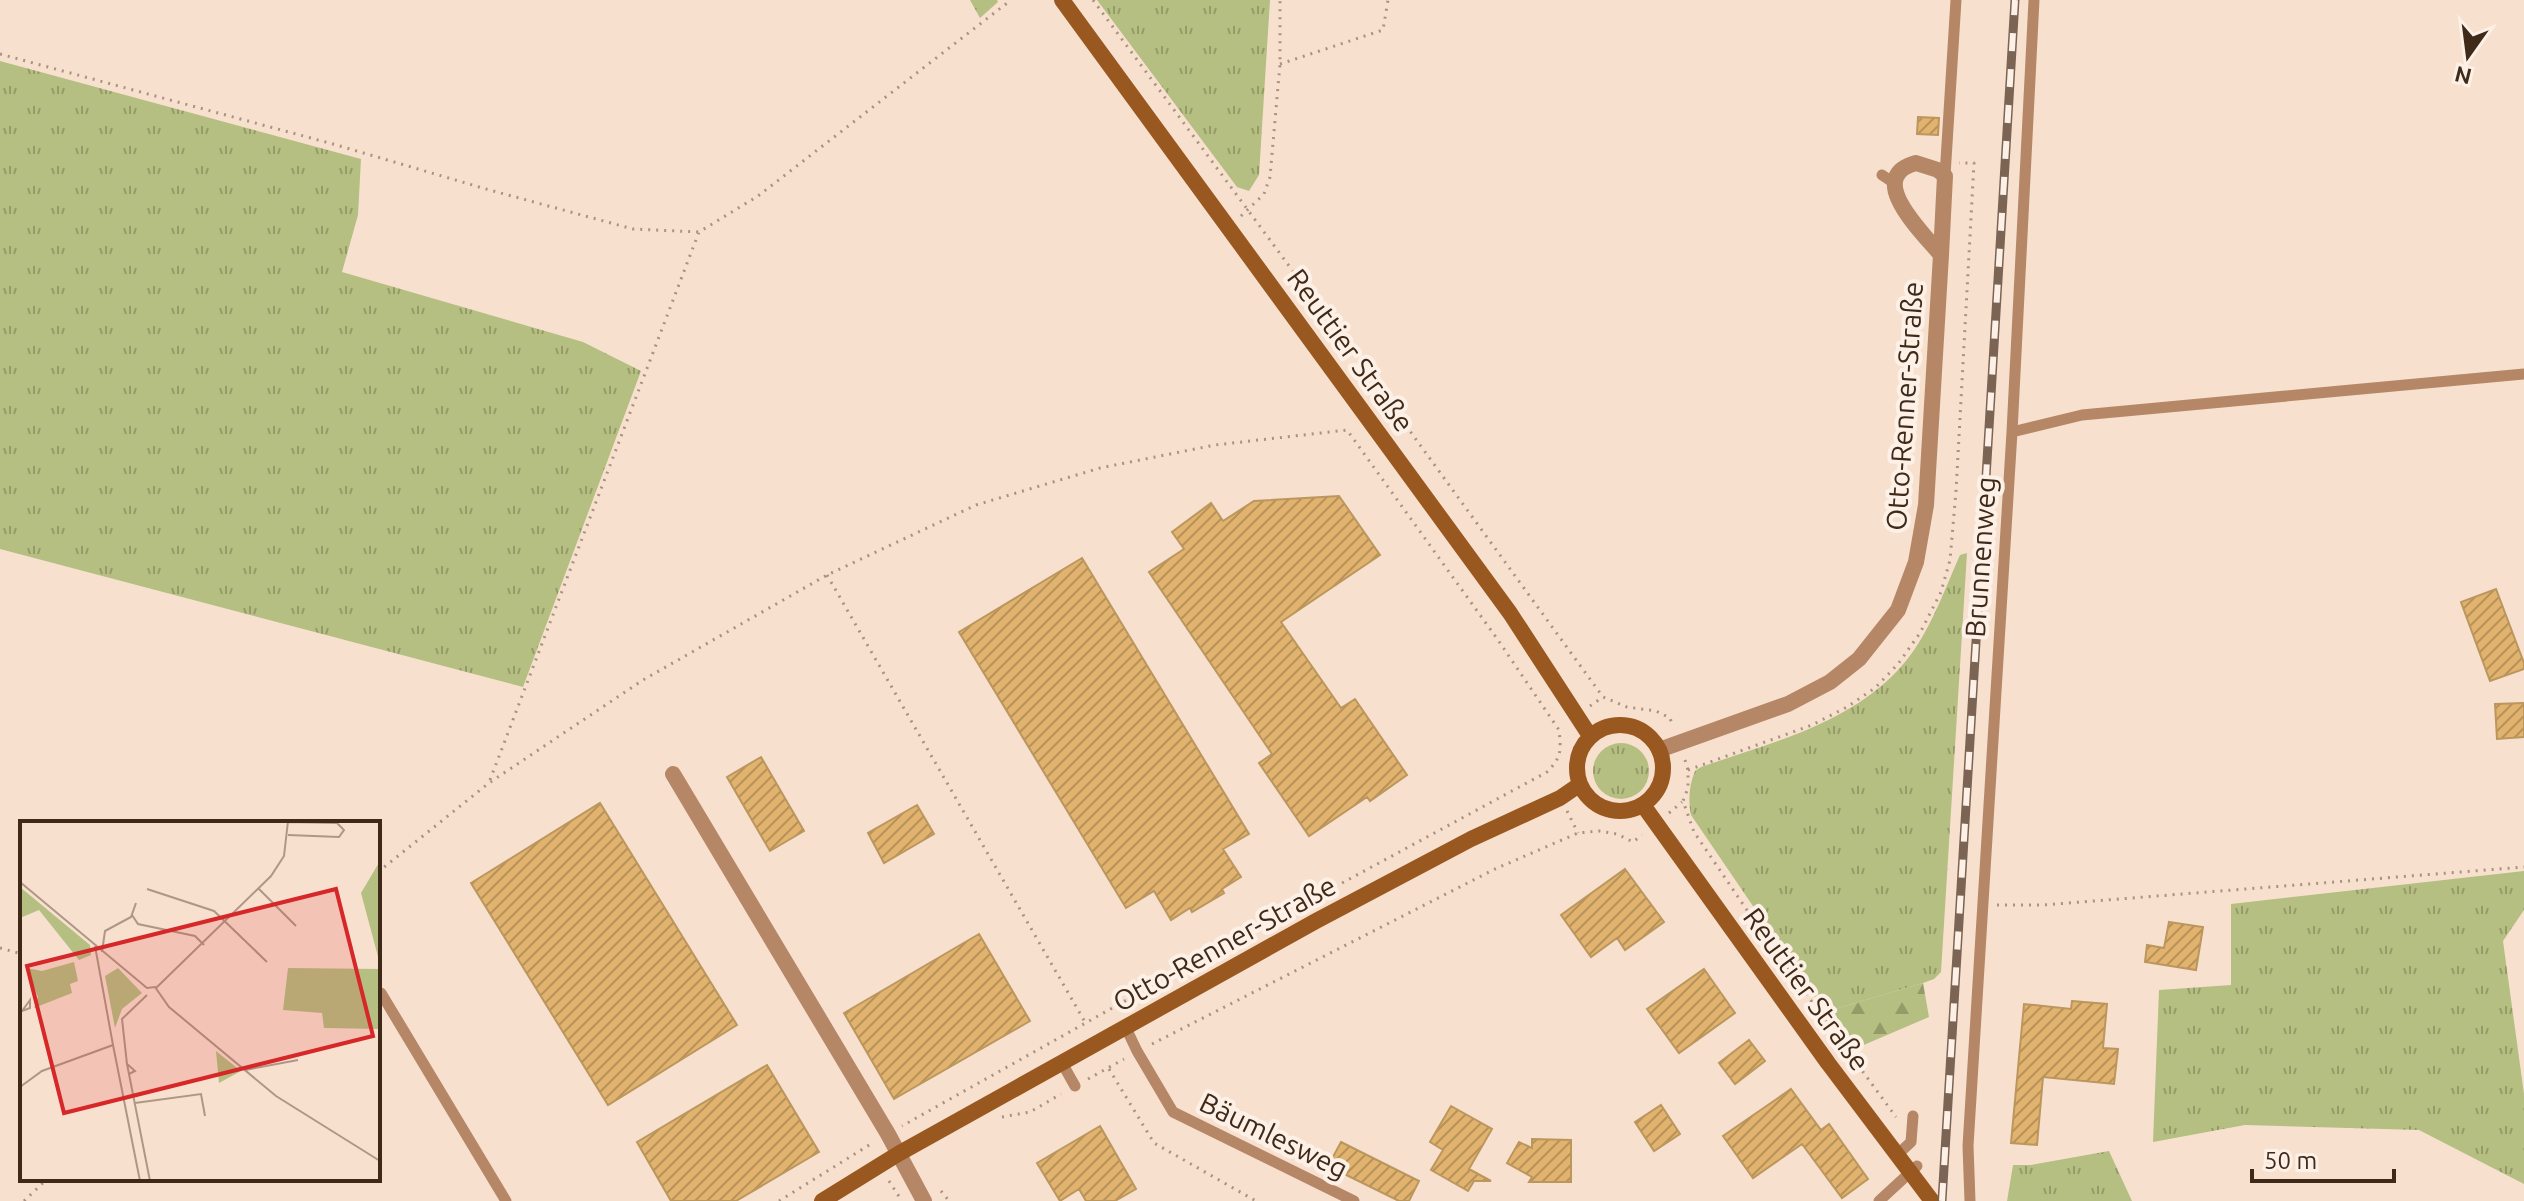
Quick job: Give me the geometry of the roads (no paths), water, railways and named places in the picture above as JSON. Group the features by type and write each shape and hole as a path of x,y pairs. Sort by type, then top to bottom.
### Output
{"main road":[{"name":"Reuttier Straße","path":"1062,0 1510,613 1590,736"},
{"path":"1611,726 1634,727 1645,732 1659,750 1663,776 1656,792 1643,805 1623,812 1602,808 1579,785 1576,768 1580,750 1590,736 1611,726"},
{"name":"Otto-Renner-Straße","path":"822,1201 901,1160 1062,1063 1316,921 1471,839 1560,798 1579,785"},
{"name":"Reuttier Straße","path":"1643,805 1897,1155 1914,1169 1932,1201"}],"street":[{"name":"Otto-Renner-Straße","path":"1659,750 1788,704 1830,682 1859,659 1898,610 1916,562 1926,505 1941,255 1945,176 1938,170 1916,163 1905,166 1888,179 1909,217 1941,255"},
{"path":"673,774 888,1134 924,1201"}],"lane":[{"path":"1945,176 1956,0"},
{"name":"Brunnenweg","path":"1970,1201 1968,1146 2012,432 2034,0"},
{"path":"2012,432 2082,415 2524,374"},
{"path":"381,993 506,1201"},
{"name":"Bäumlesweg","path":"1126,1028 1173,1112 1354,1201"},
{"path":"1062,1063 1075,1086"},
{"path":"1897,1155 1911,1142 1913,1116"},
{"path":"1879,1201 1914,1169"}],"railway":[{"path":"1942,1201 2015,0"}]}
